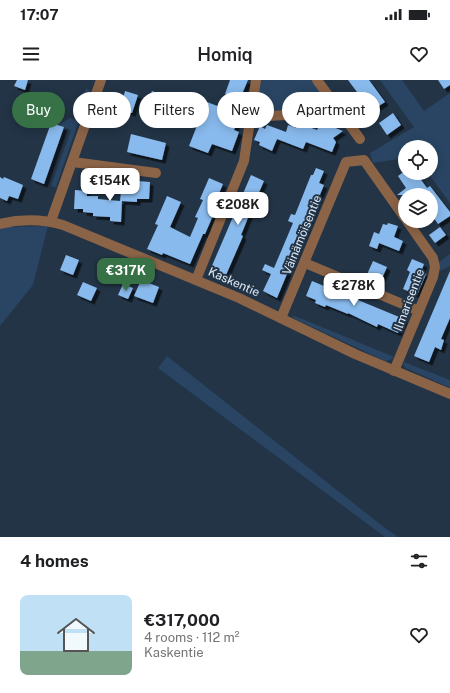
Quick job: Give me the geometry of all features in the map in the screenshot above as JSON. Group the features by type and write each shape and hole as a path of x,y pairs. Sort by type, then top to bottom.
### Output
{"street":[{"path":"51,222 101,80"},
{"path":"254,92 256,80"},
{"path":"318,80 326,92"},
{"path":"196,280 244,161 248,128"},
{"path":"352,128 360,139"},
{"name":"Väinämöisentie","path":"281,318 346,162 364,160 398,208"},
{"path":"73,162 156,173"},
{"name":"Kaskentie","path":"0,224 32,220 51,222 196,280 281,318 355,354 450,394"},
{"name":"Ilmarisentie","path":"394,371 433,277 435,268 433,258 412,228"},
{"path":"305,263 419,311"}],"shaded area":[{"path":"260,80 313,80 322,92 282,92 282,111 274,111 274,92 258,92"},
{"path":"380,80 402,80 424,111 450,93 450,203 433,180 438,180 438,140 398,140 398,159 373,163 370,153 414,127"},
{"path":"86,88 90,91 90,92 85,92"},
{"path":"70,118 73,119 73,128 76,128 56,187 51,186 71,130 65,128 65,121"},
{"path":"48,226 33,285 0,326 0,229 6,227"},
{"path":"450,254 450,266 440,271 439,262"},
{"path":"291,315 394,357 385,361 295,319"},
{"path":"167,356 398,537 385,537 158,368"},
{"path":"404,362 450,380 450,388 406,368 403,365"}],"building":[{"path":"17,80 28,80 25,90 14,86"},
{"path":"230,80 248,80 243,92 226,92"},
{"path":"348,80 369,80 378,92 357,92"},
{"path":"438,80 450,80 450,85 444,89"},
{"path":"131,93 138,95 131,113"},
{"path":"380,95 385,102 380,105"},
{"path":"209,103 217,106 217,128 235,128 234,130 239,132 232,151 212,144 208,153 189,146 196,128 209,128"},
{"path":"393,113 401,125 387,135 380,122"},
{"path":"49,128 64,128 44,184 31,179"},
{"path":"259,128 274,128 286,132 287,128 312,128 317,130 318,128 336,128 343,131 333,138 336,142 332,152 306,142 303,149 277,139 272,151 259,145 260,142 254,140"},
{"path":"131,134 166,143 162,160 127,152"},
{"path":"316,168 324,171 319,183 324,185 277,298 263,291 271,274 262,270 265,264 274,268 293,223 288,221 291,214 295,215 311,175 313,175"},
{"path":"91,171 101,172 100,178 90,176"},
{"path":"251,175 264,181 257,197 260,199 256,209 252,208 241,235 243,236 226,275 211,268"},
{"path":"0,177 3,179 4,177 23,185 18,199 9,196 7,201 0,198"},
{"path":"209,178 223,184 215,203 218,204 190,264 163,253 162,255 147,249 158,225 155,224 167,196 181,202 170,227 190,237 198,218 195,217 203,200 200,199"},
{"path":"401,180 421,180 427,188 406,188"},
{"path":"138,181 150,182 149,199 137,199 137,202 122,201 121,222 110,221 110,217 93,216 93,213 83,212 83,209 74,209 75,190 87,191 87,196 98,196 98,199 120,201 121,191 137,192"},
{"path":"438,196 450,212 450,216 438,224"},
{"path":"388,223 398,226 394,237 403,241 399,251 379,243 377,249 369,246 374,232 379,234 383,224 387,225"},
{"path":"440,227 446,235 435,243 429,235"},
{"path":"66,255 79,260 73,275 60,270"},
{"path":"412,259 424,264 421,272 426,274 417,295 403,289 410,272 407,270"},
{"path":"373,261 387,267 379,285 365,279"},
{"path":"450,271 450,318 441,339 444,340 441,350 435,347 429,362 414,356"},
{"path":"141,280 159,287 153,303 134,296"},
{"path":"312,281 404,319 398,333 378,324 377,327 348,313 326,305 325,307 315,303 316,300 306,296"},
{"path":"83,282 97,288 91,301 77,295"},
{"path":"123,284 133,288 128,299 118,295"}]}
